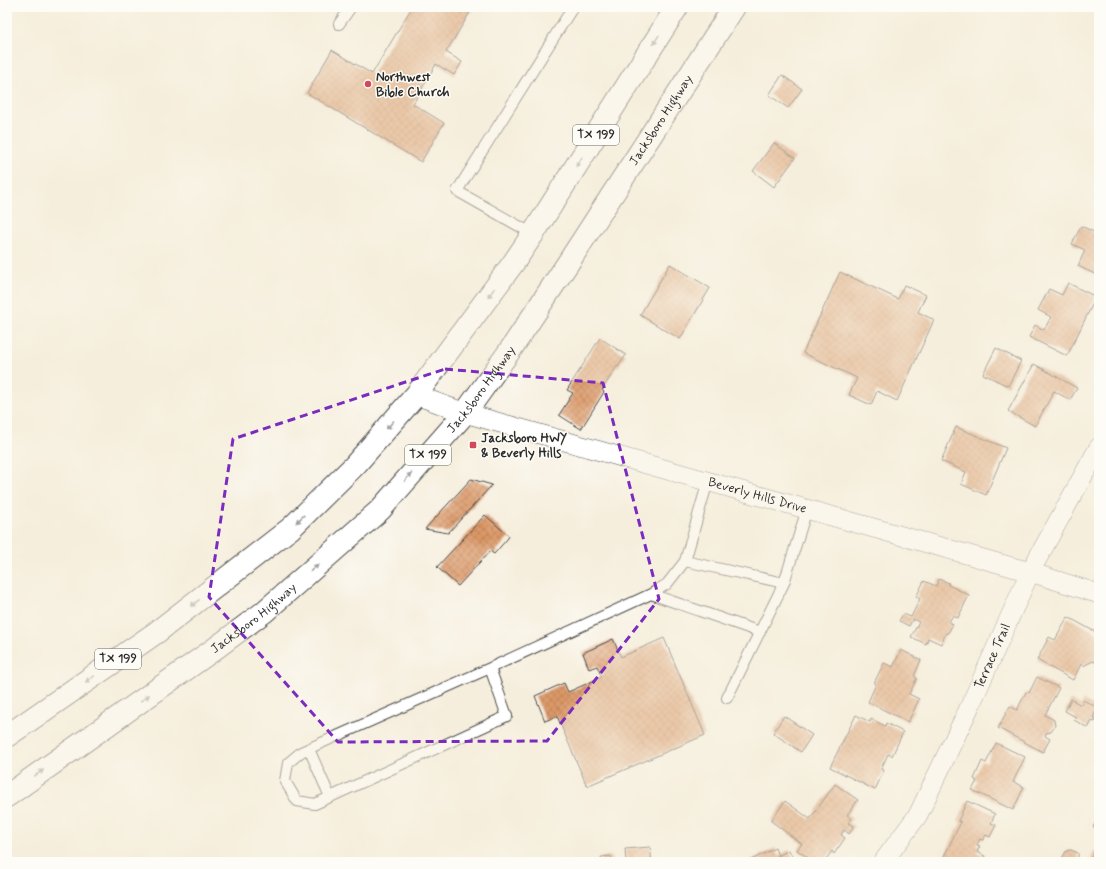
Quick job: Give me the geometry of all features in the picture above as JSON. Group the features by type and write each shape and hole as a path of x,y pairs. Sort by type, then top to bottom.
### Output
{"main road":[{"name":"Jacksboro Highway","path":"7,796 213,650 264,612 380,510 465,413 511,349 734,7"},
{"name":"TX 199","path":"7,736 157,632 291,528 355,466 416,395 514,262 533,234 669,9"}],"street":[{"name":"Beverly Hills Drive","path":"416,395 465,413 1030,572 1099,594"},
{"name":"Terrace Trail","path":"883,862 918,815 970,706 1030,572 1099,448"}],"lane":[{"path":"339,24 351,7"},
{"path":"533,234 457,191 573,7"},
{"path":"490,668 507,716 315,804 297,801 285,781 288,763 301,752 490,668 651,594 667,584 685,561 708,481"},
{"path":"727,698 784,583 807,509"},
{"path":"685,561 784,583"},
{"path":"651,594 760,632"},
{"path":"309,748 330,796"}],"highlighted area":[{"path":"445,369 603,383 659,599 547,741 338,742 209,597 233,439"}],"building":[{"name":"Northwest Bible Church","path":"412,7 469,7 472,9 446,52 462,62 454,75 436,64 413,104 444,123 421,162 307,93 332,50 372,74"},
{"path":"782,75 802,89 788,108 769,95"},
{"path":"774,143 795,158 774,187 753,171"},
{"path":"1081,226 1096,233 1099,226 1099,276 1078,266 1085,250 1072,244"},
{"path":"670,264 710,288 680,339 640,315"},
{"path":"840,272 898,299 904,285 926,295 918,312 934,320 897,401 877,391 871,405 849,395 857,378 803,353"},
{"path":"1068,283 1096,297 1067,356 1029,337 1035,325 1044,330 1051,317 1038,310 1049,289 1062,295"},
{"path":"600,338 626,355 618,367 617,366 602,390 604,392 581,429 559,415 573,393 567,390"},
{"path":"996,348 1021,361 1008,386 983,374"},
{"path":"1034,364 1077,388 1070,400 1054,391 1035,426 1008,411"},
{"path":"956,427 1006,448 986,495 961,484 966,472 941,461"},
{"path":"471,479 492,485 448,533 425,529"},
{"path":"485,515 509,536 494,554 490,551 458,586 437,567"},
{"path":"939,579 969,595 958,618 953,615 949,622 953,624 948,633 946,633 941,644 928,638 926,644 911,637 919,622 913,619 909,626 899,621 903,614 911,617 920,599 916,597 924,581 936,586"},
{"path":"1068,617 1099,634 1099,664 1093,661 1083,666 1081,664 1073,680 1037,660 1049,637 1055,640"},
{"path":"664,638 705,735 587,786 557,716 545,721 535,696 564,683 568,692 602,677 597,666 589,669 583,653 613,639 621,657"},
{"path":"901,650 921,660 914,676 917,678 909,694 919,699 908,722 868,702 876,684 874,683 884,663 893,667"},
{"path":"1037,677 1059,688 1045,715 1054,720 1055,726 1051,732 1046,733 1045,736 1050,739 1043,752 998,728 1010,706 1017,710 1026,692 1029,693"},
{"path":"1071,699 1081,705 1083,700 1098,708 1093,717 1096,719 1095,722 1092,721 1088,728 1074,720 1076,717 1065,711"},
{"path":"856,715 870,722 871,719 885,726 886,723 903,732 892,756 888,754 881,769 884,770 875,790 830,767"},
{"path":"784,716 812,735 801,752 773,733"},
{"path":"996,743 1025,757 1013,782 1024,787 1013,810 972,790 977,781 974,779 982,761 986,763"},
{"path":"835,784 858,800 847,815 852,819 848,823 854,826 849,834 844,830 841,835 845,838 834,854 832,851 824,862 814,862 797,850 802,844 771,821 785,801 810,819"},
{"path":"967,801 995,814 991,823 996,825 990,837 986,835 983,840 980,839 977,845 980,846 977,852 985,856 982,862 951,862 943,858 961,822 958,821"},
{"path":"1099,816 1099,830 1093,827"},
{"path":"650,847 652,862 626,862 625,849"},
{"path":"775,848 778,856 789,850 795,862 747,862"},
{"path":"1071,850 1078,853 1078,858 1085,862 1060,862 1066,851"},
{"path":"1095,850 1099,852 1099,862 1089,862"},
{"path":"611,856 612,862 602,862 601,857"}],"place":[{"name":"Northwest Bible Church","path":"368,84"},
{"name":"Jacksboro HWY & Beverly Hills","path":"473,445"}]}
